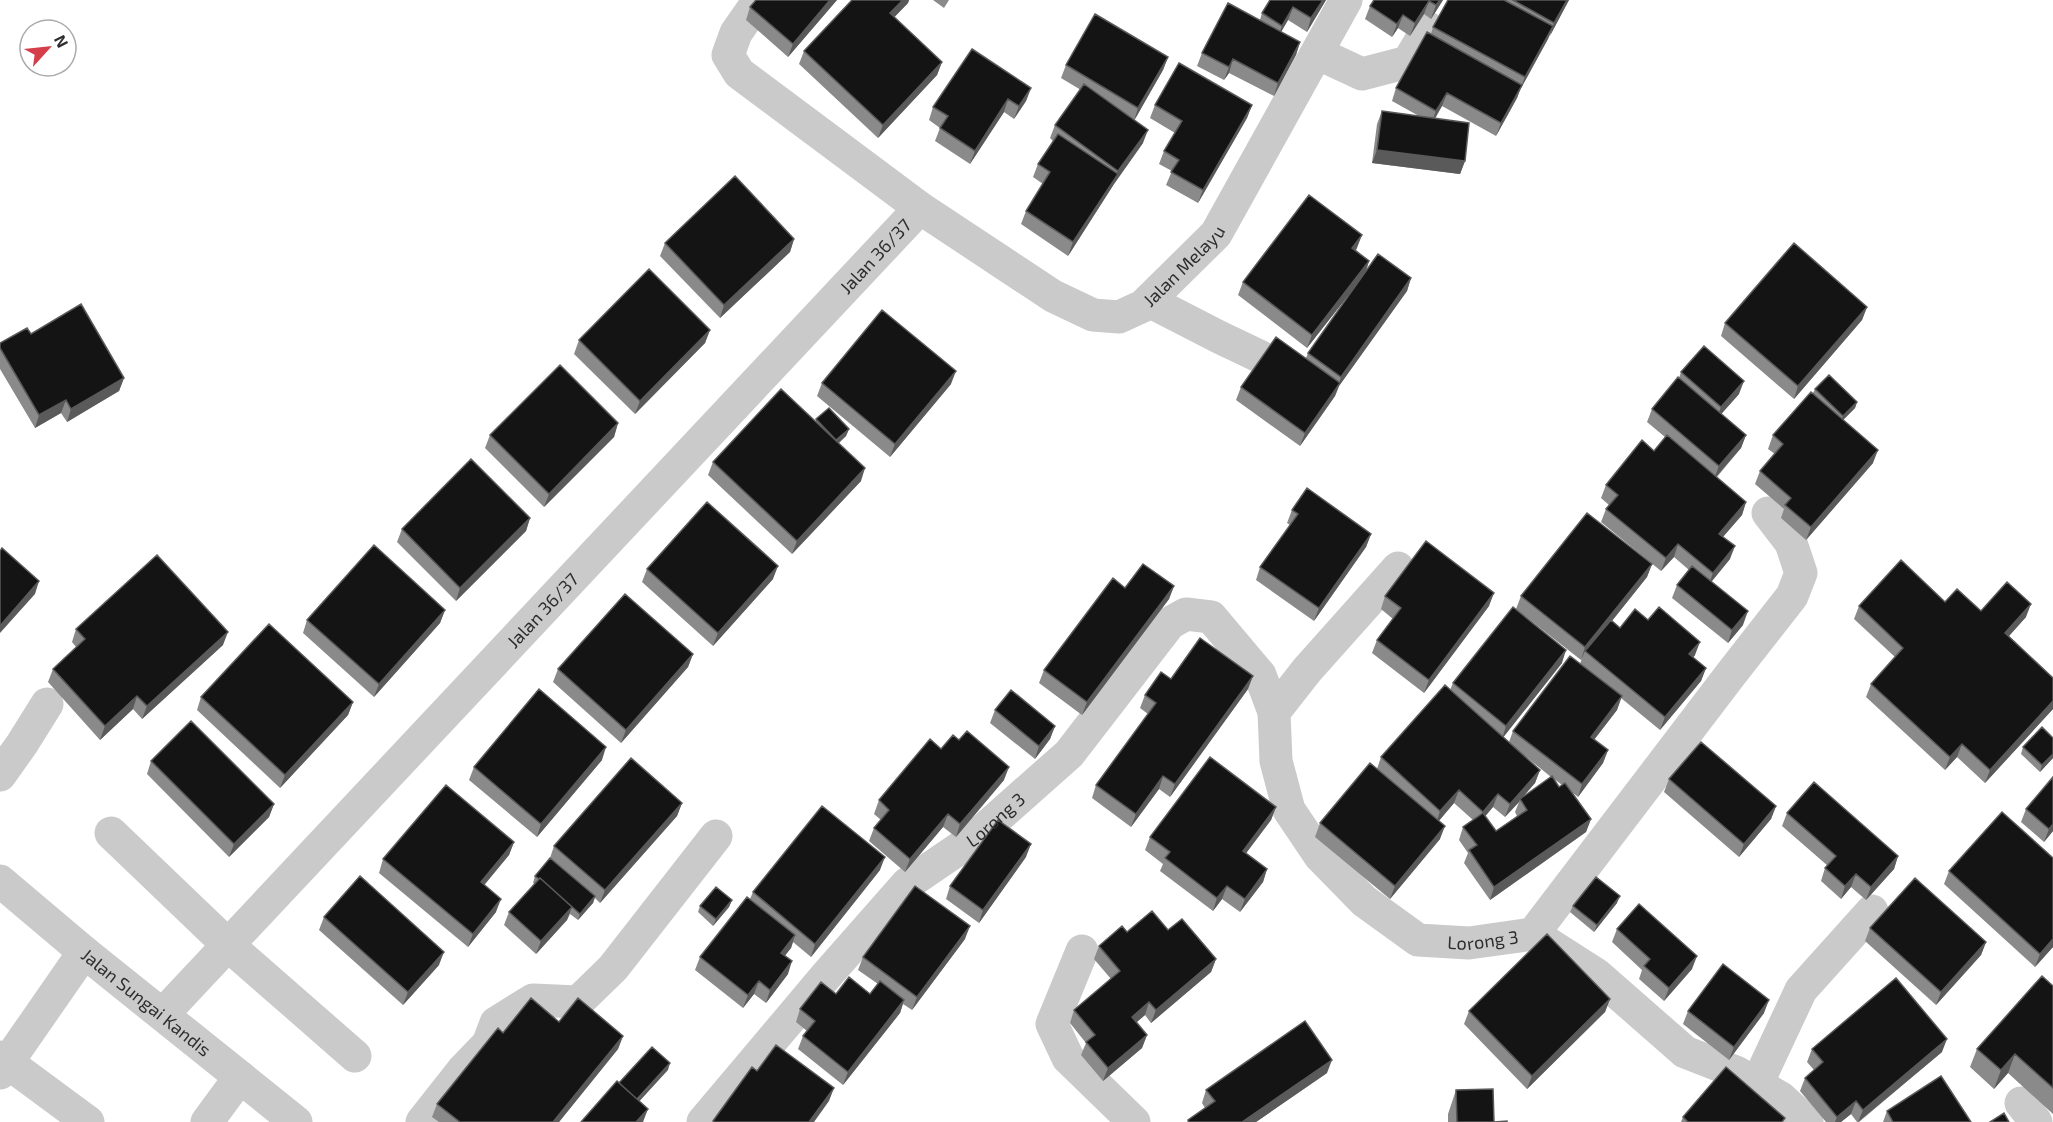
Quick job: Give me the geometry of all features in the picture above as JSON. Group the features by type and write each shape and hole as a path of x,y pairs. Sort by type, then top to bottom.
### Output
{"street":[{"name":"Jalan Melayu","path":"759,0 735,33 728,55 739,73 920,208 1053,296 1093,315 1119,316 1149,301 1216,234 1346,0"},
{"path":"1317,53 1362,74 1408,62 1428,28"},
{"name":"Jalan 36/37","path":"163,1014 920,208"},
{"path":"1149,301 1218,338 1261,357"},
{"path":"1533,934 1792,596 1800,573 1791,543 1768,513"},
{"path":"1274,712 1307,670 1398,568"},
{"name":"Lorong 3","path":"703,1122 907,884 973,839 1069,754 1170,623 1186,615 1210,617 1260,675 1274,712 1276,761 1289,810 1320,856 1364,901 1418,940 1469,943 1533,934 1597,975 1685,1053 1736,1072 1780,1098 1807,1122"},
{"path":"0,775 47,704"},
{"path":"111,833 228,945 355,1056"},
{"path":"423,1122 463,1070 488,1044 496,1023 533,1000 578,1002 613,968 716,836"},
{"name":"Jalan Sungai Kandis","path":"0,881 84,952 296,1122"},
{"path":"1757,1084 1801,990 1872,911"},
{"path":"1082,951 1052,1024 1068,1058 1134,1122"},
{"path":"84,952 2,1065 88,1122"},
{"path":"207,1122 240,1077"}],"building":[{"path":"756,0 830,0 793,44 750,7"},
{"path":"852,0 903,0 890,13 942,62 883,125 804,51"},
{"path":"1270,0 1323,0 1311,18 1293,7 1282,26 1262,13"},
{"path":"1374,0 1440,0 1436,5 1429,1 1415,23 1403,15 1397,24 1370,6"},
{"path":"1448,0 1504,0 1553,26 1525,77 1433,27"},
{"path":"1513,0 1567,0 1554,23"},
{"path":"1228,3 1300,42 1278,83 1233,59 1229,67 1202,53"},
{"path":"1095,14 1168,57 1138,108 1066,65"},
{"path":"1427,32 1522,85 1501,123 1447,93 1436,111 1396,88"},
{"path":"972,49 1031,88 1019,106 1008,99 975,151 940,128 948,116 933,107"},
{"path":"1179,63 1252,105 1203,190 1171,172 1179,160 1164,151 1182,121 1155,105"},
{"path":"1084,84 1148,130 1118,171 1055,125"},
{"path":"1382,111 1469,123 1465,161 1377,150"},
{"path":"1058,134 1118,174 1073,242 1026,211 1050,172 1038,164"},
{"path":"735,176 794,239 724,305 665,243"},
{"path":"1309,195 1362,235 1352,248 1369,261 1312,335 1243,282"},
{"path":"1794,243 1867,307 1798,386 1725,323"},
{"path":"1378,254 1411,278 1341,377 1308,353"},
{"path":"649,269 710,330 640,401 579,340"},
{"path":"81,304 124,378 71,409 66,400 39,415 0,348 0,343 27,328 31,334"},
{"path":"882,310 956,371 895,444 822,383"},
{"path":"1276,337 1340,383 1305,433 1241,387"},
{"path":"1704,346 1744,381 1721,407 1681,372"},
{"path":"560,365 618,423 549,494 490,435"},
{"path":"1829,375 1857,402 1843,416 1815,389"},
{"path":"1678,377 1746,435 1719,466 1652,409"},
{"path":"781,389 865,468 797,541 713,462"},
{"path":"1811,392 1878,450 1811,527 1785,505 1791,498 1760,471 1783,444 1773,435"},
{"path":"829,408 849,429 836,440 816,419"},
{"path":"1667,435 1746,502 1719,534 1735,546 1713,573 1678,544 1666,558 1606,509 1618,495 1606,485 1642,440 1654,451"},
{"path":"471,459 530,518 460,588 402,529"},
{"path":"1307,488 1371,534 1319,608 1260,567 1298,514 1292,510"},
{"path":"707,502 778,566 718,633 647,569"},
{"path":"1587,513 1652,564 1585,647 1521,596"},
{"path":"1426,541 1494,593 1429,680 1377,640 1401,608 1385,596"},
{"path":"374,545 445,610 379,684 307,620"},
{"path":"2,548 39,581 0,626 0,551"},
{"path":"157,555 228,632 147,706 137,696 105,726 53,669 85,639 76,629"},
{"path":"1901,560 1945,602 1957,589 1981,611 2007,582 2031,604 2005,633 2053,678 2053,701 1990,770 1962,744 1950,757 1871,684 1903,648 1859,606"},
{"path":"1143,564 1174,586 1087,702 1044,670 1113,578 1125,588"},
{"path":"1692,566 1748,611 1732,630 1677,585"},
{"path":"625,594 693,654 626,730 558,669"},
{"path":"1513,607 1566,650 1506,726 1453,683"},
{"path":"1659,607 1700,642 1689,654 1706,668 1665,717 1585,651 1611,620 1620,628 1635,609 1648,620"},
{"path":"269,624 353,702 285,775 201,697"},
{"path":"1200,638 1253,676 1175,784 1163,776 1136,814 1096,785 1156,703 1145,695 1161,672 1171,679"},
{"path":"1570,656 1622,696 1591,737 1608,750 1582,784 1513,731"},
{"path":"1445,685 1540,770 1510,804 1498,794 1483,812 1459,790 1440,811 1381,757"},
{"path":"539,689 606,747 541,824 474,767"},
{"path":"1011,690 1055,726 1039,746 995,710"},
{"path":"191,721 274,804 234,844 151,761"},
{"path":"2042,727 2053,738 2053,754 2042,765 2023,747"},
{"path":"967,731 1009,767 960,824 948,814 910,859 874,828 889,810 879,800 930,739 941,749 953,735 959,740"},
{"path":"1701,742 1776,806 1744,844 1669,779"},
{"path":"1210,757 1276,807 1243,851 1267,869 1245,899 1227,886 1217,898 1165,858 1170,852 1150,837"},
{"path":"631,758 682,803 605,890 554,846"},
{"path":"1370,763 1445,826 1395,886 1320,823"},
{"path":"1552,776 1559,787 1565,783 1591,819 1494,887 1469,850 1477,845 1463,827 1483,813 1496,831 1527,810 1520,799"},
{"path":"2053,777 2053,824 2049,829 2026,809"},
{"path":"1814,782 1898,856 1871,887 1856,874 1845,886 1825,868 1836,856 1787,813"},
{"path":"446,785 514,842 481,882 501,899 473,934 383,859"},
{"path":"822,806 885,857 815,944 753,892"},
{"path":"2002,812 2053,858 2053,939 2040,954 1949,871"},
{"path":"998,820 1031,844 983,910 950,886"},
{"path":"550,858 595,896 580,914 535,876"},
{"path":"360,876 444,952 408,992 324,917"},
{"path":"1596,877 1620,896 1597,925 1573,906"},
{"path":"540,878 572,907 541,941 509,912"},
{"path":"1915,878 1986,942 1941,992 1870,928"},
{"path":"915,886 970,926 917,997 863,957"},
{"path":"716,887 732,900 716,919 700,906"},
{"path":"747,897 795,935 781,953 792,961 770,990 759,981 748,995 700,957"},
{"path":"1639,904 1697,956 1669,988 1644,966 1650,959 1617,929"},
{"path":"1152,911 1168,930 1182,919 1216,959 1156,1010 1149,1002 1132,1017 1147,1035 1108,1068 1086,1042 1095,1035 1074,1010 1120,971 1099,946 1122,926 1127,932"},
{"path":"1547,934 1610,999 1532,1076 1469,1011"},
{"path":"1723,964 1769,1000 1734,1047 1688,1011"},
{"path":"2042,976 2053,986 2053,1088 2015,1054 2001,1070 1977,1049"},
{"path":"849,977 870,994 880,981 904,1000 848,1072 803,1036 815,1021 800,1009 821,982 836,994"},
{"path":"1896,978 1947,1039 1863,1110 1856,1101 1837,1117 1805,1078 1823,1062 1812,1049"},
{"path":"531,998 559,1022 578,998 623,1036 553,1122 460,1122 437,1104 498,1028 503,1033"},
{"path":"1305,1021 1332,1060 1242,1122 1189,1122 1188,1120 1215,1101 1206,1090"},
{"path":"776,1045 834,1088 809,1122 714,1122 752,1067 757,1071"},
{"path":"652,1047 670,1063 637,1099 619,1083"},
{"path":"1726,1067 1785,1118 1782,1122 1688,1122 1683,1117"},
{"path":"1941,1076 1971,1122 1893,1122 1887,1111"},
{"path":"617,1081 648,1109 636,1122 581,1122"},
{"path":"1493,1089 1494,1122 1457,1122 1456,1090"},
{"path":"2004,1113 2009,1122 1990,1122"}]}
